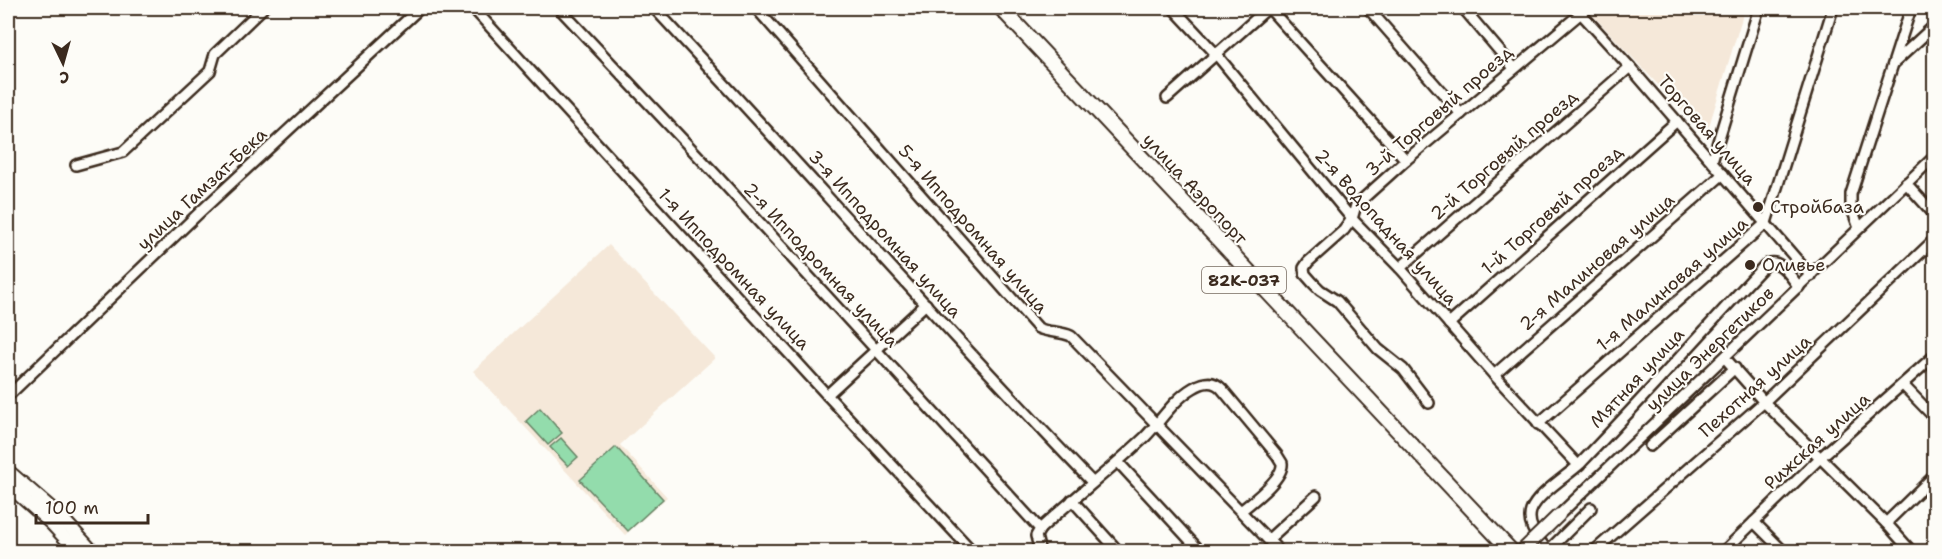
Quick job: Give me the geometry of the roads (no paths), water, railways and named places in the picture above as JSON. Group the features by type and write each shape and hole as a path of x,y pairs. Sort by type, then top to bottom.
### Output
{"main road":[{"name":"улица Аэропорт","path":"988,8 1500,552"},
{"name":"улица Аэропорт","path":"1000,8 1512,552"},
{"path":"8,471 59,515 93,552"},
{"path":"8,485 51,523 78,552"},
{"path":"1521,552 1559,515"}],"street":[{"path":"76,165 123,152 210,71 215,54 262,8"},
{"name":"улица Гамзат-Бека","path":"8,396 199,213 420,8"},
{"name":"1-я Ипподромная улица","path":"473,8 974,552"},
{"name":"2-я Ипподромная улица","path":"559,8 1040,529"},
{"name":"3-я Ипподромная улица","path":"654,8 1015,403 1092,482"},
{"name":"5-я Ипподромная улица","path":"756,8 1038,328 1071,336 1242,510 1280,552"},
{"name":"2-я Водопадная улица","path":"1173,8 1216,54 1352,219 1400,268 1538,424 1578,465"},
{"path":"1167,98 1268,8 1406,160"},
{"path":"1368,8 1461,114"},
{"path":"1464,8 1514,68"},
{"path":"1712,161 1759,8"},
{"name":"1-я Малиновая улица","path":"1538,424 1766,223 1833,8"},
{"path":"1859,228 1851,206 1851,194 1911,8"},
{"name":"3-й Торговый проезд","path":"1429,403 1402,369 1378,350 1337,300 1320,290 1305,274 1304,268 1344,230 1352,219 1356,205 1579,10"},
{"name":"Торговая улица","path":"1579,10 1811,276"},
{"path":"1894,64 1935,26"},
{"name":"2-й Торговый проезд","path":"1400,268 1630,67"},
{"name":"1-й Торговый проезд","path":"1449,324 1677,121"},
{"name":"улица Энергетиков","path":"1559,515 1935,156"},
{"name":"2-я Малиновая улица","path":"1494,375 1723,174"},
{"path":"1906,183 1935,214"},
{"name":"Пехотная улица","path":"1593,552 1764,402 1935,240"},
{"name":"Мятная улица","path":"1548,551 1533,531 1530,516 1532,508 1578,465 1764,266 1769,262 1781,265 1799,287"},
{"path":"827,395 926,304"},
{"name":"Рижская улица","path":"1723,552 1820,458 1935,356"},
{"path":"1725,358 1764,402 1886,523 1912,552"},
{"path":"1650,446 1735,368"},
{"path":"1040,552 1036,544 1036,536 1040,529 1158,425 1183,396 1193,388 1212,382 1217,384 1282,463 1281,473 1275,481 1242,510"},
{"path":"1903,385 1935,417"},
{"path":"1118,462 1201,552"},
{"path":"1886,523 1935,476"},
{"path":"1269,538 1316,496"},
{"path":"1072,500 1119,552"},
{"path":"1548,551 1592,508"},
{"path":"1754,522 1784,552"}],"place":[{"name":"Стройбаза","path":"1758,207"},
{"name":"Оливье","path":"1750,265"}]}
